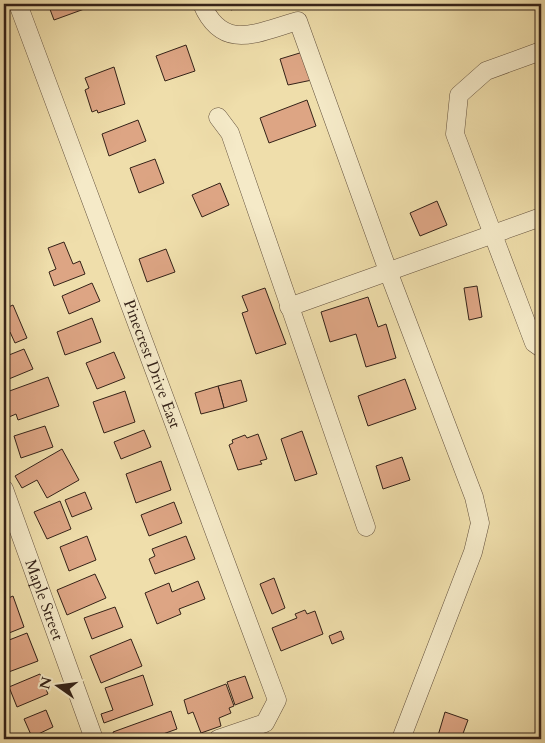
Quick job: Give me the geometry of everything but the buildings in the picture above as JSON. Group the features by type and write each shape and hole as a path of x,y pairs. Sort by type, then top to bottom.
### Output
{"street":[{"name":"Pinecrest Drive East","path":"18,4 277,700 265,723 218,739"},
{"path":"202,4 213,23 232,35 246,36 298,21 388,271 474,497 480,523 473,552 401,739"},
{"path":"541,51 486,71 459,95 455,134 534,342 541,348"},
{"path":"218,117 230,133 366,527"},
{"path":"289,306 541,217"},
{"name":"Maple Street","path":"4,489 94,739"}]}
